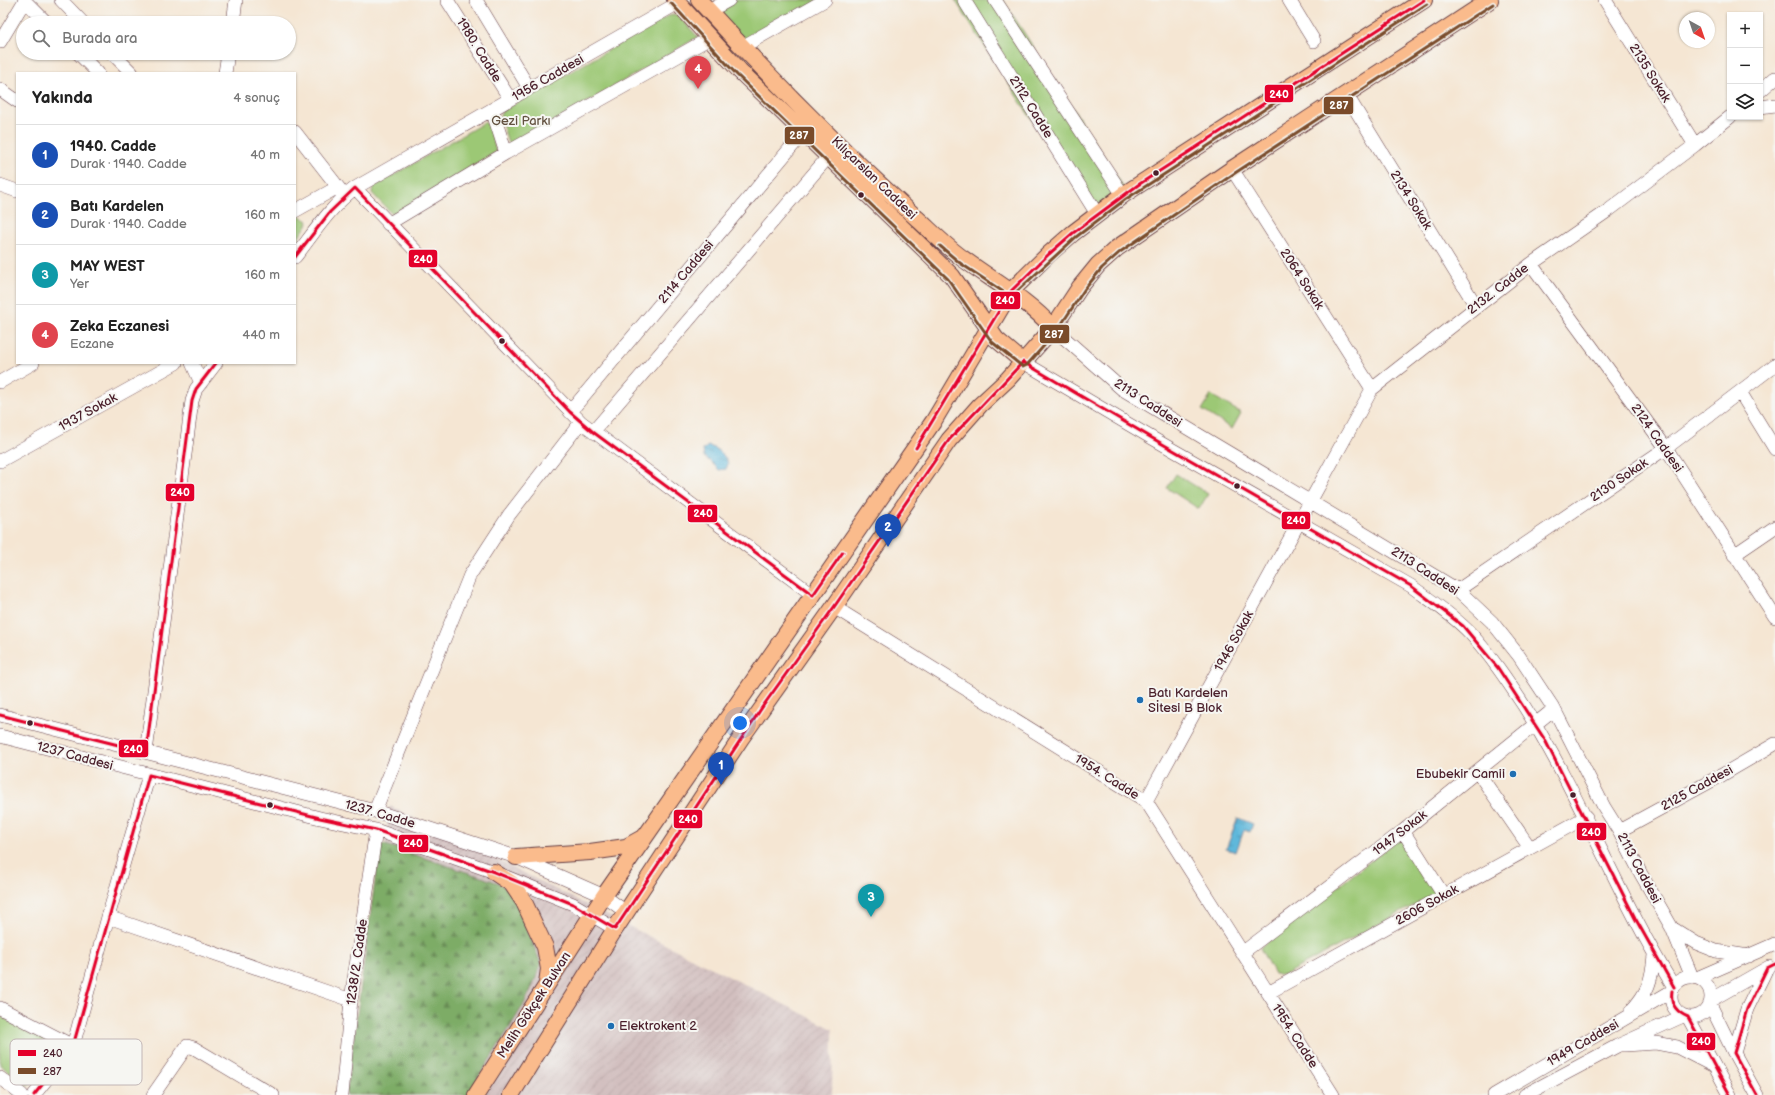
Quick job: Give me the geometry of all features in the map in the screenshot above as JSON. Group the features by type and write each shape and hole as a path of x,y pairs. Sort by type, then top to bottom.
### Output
{"main road":[{"name":"Melih Gökçek Bulvarı","path":"476,1095 604,896 933,422 1011,291 1049,254 1097,214 1123,195 1424,0"},
{"path":"511,1095 626,912 763,706 834,607 949,440 1053,328 1080,287 1098,265 1117,248 1232,169 1490,0"},
{"name":"Kılıçarslan Caddesi","path":"676,1 740,71 952,276 966,294 987,329 1001,345 1023,362"},
{"name":"Kılıçarslan Caddesi","path":"704,6 774,82 921,222 963,259 1011,291 1034,309 1053,328"},
{"path":"516,857 590,852 626,847 645,837"},
{"path":"494,872 512,884 524,902 545,948 549,969 547,984"}],"street":[{"path":"0,42 25,0 40,16"},
{"path":"61,0 76,16"},
{"path":"234,16 236,0"},
{"name":"1980. Cadde","path":"448,0 510,99"},
{"path":"476,0 529,88"},
{"path":"704,6 730,0"},
{"path":"742,47 825,0"},
{"name":"2112. Cadde","path":"964,0 1097,214"},
{"path":"995,0 1123,195"},
{"path":"1289,0 1314,41"},
{"name":"2135 Sokak","path":"1605,0 1695,145"},
{"name":"1956 Caddesi","path":"346,190 492,110 676,1"},
{"path":"388,224 506,153 710,38"},
{"path":"85,60 97,72"},
{"path":"119,60 131,72"},
{"path":"226,72 227,60"},
{"path":"1763,88 1775,78"},
{"path":"0,89 16,100"},
{"name":"2134 Sokak","path":"1346,94 1476,306"},
{"path":"1763,107 1775,105"},
{"path":"492,110 506,153"},
{"name":"2132. Cadde","path":"1311,501 1372,389 1531,264 1609,210 1695,145 1727,118"},
{"name":"2114 Caddesi","path":"570,412 803,132"},
{"path":"296,133 346,190 388,224 581,422 813,595"},
{"path":"593,432 828,157"},
{"name":"2064 Sokak","path":"1232,169 1372,389"},
{"path":"0,185 16,191"},
{"path":"296,211 346,190"},
{"path":"296,256 346,190"},
{"name":"2124 Caddesi","path":"1531,264 1666,448 1775,617"},
{"name":"2113 Caddesi","path":"1053,328 1122,389 1458,590 1492,622 1519,656 1554,709 1604,807 1619,831 1641,874 1672,928 1695,977"},
{"name":"2113 Caddesi","path":"1023,362 1152,438 1411,586 1448,613 1470,632 1497,664 1535,724 1573,790 1654,956 1673,989"},
{"path":"0,382 31,364"},
{"name":"1937 Sokak","path":"0,461 174,364"},
{"path":"192,364 201,383"},
{"path":"146,752 192,401 194,393 215,364"},
{"name":"2130 Sokak","path":"1458,590 1666,448 1775,365"},
{"path":"1740,392 1775,449"},
{"path":"375,811 470,575 509,515 581,422"},
{"name":"1946 Sokak","path":"1146,801 1311,501"},
{"path":"1734,555 1775,527"},
{"name":"1954. Cadde","path":"834,607 1146,801 1332,1095"},
{"name":"1947 Sokak","path":"1242,953 1403,831 1554,709"},
{"name":"1237 Caddesi","path":"0,715 146,752"},
{"name":"1237 Caddesi","path":"0,736 149,775"},
{"name":"2125 Caddesi","path":"1619,831 1722,776 1775,744"},
{"name":"1237. Cadde","path":"146,752 375,811 516,857 604,896 626,912"},
{"path":"1478,771 1530,848"},
{"path":"75,1039 149,775"},
{"name":"1237. Cadde","path":"149,775 320,818 376,830 494,872 574,904 593,914 615,929"},
{"name":"2606 Sokak","path":"1268,993 1586,817"},
{"name":"1238/2. Cadde","path":"342,1095 351,1000 376,830"},
{"path":"1403,831 1444,896"},
{"path":"108,917 351,1000"},
{"path":"1672,928 1696,943 1716,951 1749,956"},
{"path":"1771,966 1711,1002 1701,1014 1686,1016 1679,1013 1671,1001 1673,989 1680,980 1695,977 1775,944"},
{"path":"1618,1022 1641,1000 1649,988 1653,974 1654,956"},
{"path":"1734,1053 1747,1009 1771,966"},
{"path":"1695,977 1707,984 1711,1002 1734,1053 1757,1095"},
{"name":"1949 Caddesi","path":"1494,1095 1673,989"},
{"path":"0,1008 60,1039"},
{"path":"1686,1016 1730,1095"},
{"name":"1949 Caddesi","path":"1524,1095 1617,1046 1686,1016"},
{"path":"1617,1046 1656,1043 1678,1048 1714,1066"},
{"path":"152,1095 187,1046 194,1048 273,1095"},
{"path":"0,1078 22,1095"},
{"path":"34,1095 42,1085"}],"shaded area":[{"path":"390,806 833,1029 832,1095 352,1095"}],"green space":[{"path":"736,0 822,0 746,43 722,17 723,8"},
{"path":"955,0 1003,0 1125,189 1091,212"},
{"name":"Gezi Parkı","path":"672,14 678,15 698,37 513,146 508,143 500,116 502,111"},
{"name":"Gezi Parkı","path":"485,122 490,127 496,152 395,213 390,212 372,193 373,187"},
{"path":"298,215 308,221 307,225 296,241 296,216"},
{"path":"1211,395 1241,413 1232,429 1202,410"},
{"path":"1176,474 1208,494 1199,509 1167,488"},
{"path":"1401,837 1437,893 1284,975 1274,974 1260,948"},
{"path":"380,843 499,883 513,894 541,964 524,1004 468,1095 346,1095"},
{"path":"0,1016 44,1039 10,1039 10,1072 0,1065"}],"water":[{"path":"708,446 718,450 723,455 728,464 726,469 719,470 704,457 703,450"},
{"path":"1238,818 1253,824 1250,832 1244,830 1236,852 1226,849"}],"transit line":[{"name":"240","path":"916,448 1011,291 1049,254 1073,233 1138,185 1424,0"},
{"name":"287","path":"671,3 737,75 948,279 992,342 1023,367 1027,365 1057,331 1084,290 1102,268 1120,252 1235,173 1493,4"},
{"name":"287","path":"940,246 960,263 1008,295 1013,295 1076,237 1126,199 1427,4"},
{"name":"240","path":"296,256 330,212 355,188 570,412 593,432 813,595 843,552"},
{"name":"240","path":"75,1039 149,775 320,818 376,830 494,872 573,904 615,929 763,706 834,607 949,440 1023,362 1152,438 1411,586 1463,626 1498,668 1545,740 1635,918 1674,987"},
{"name":"240","path":"0,715 146,752 192,401 196,389 215,364"},
{"name":"240","path":"1757,1095 1734,1053 1747,1009 1767,968 1775,964"},
{"name":"240","path":"1672,991 1673,1004 1680,1013 1688,1017 1730,1095"},
{"name":"240","path":"34,1095 42,1085"}],"place":[{"name":"Zeka Eczanesi","path":"698,89"},
{"name":"Batı Kardelen","path":"888,547"},
{"name":"Batı Kardelen Sİtesi B Blok","path":"1140,700"},
{"name":"Ebubekir Camii","path":"1513,774"},
{"name":"1940. Cadde","path":"721,785"},
{"name":"MAY WEST","path":"871,917"},
{"name":"Elektrokent 2","path":"611,1026"}]}
